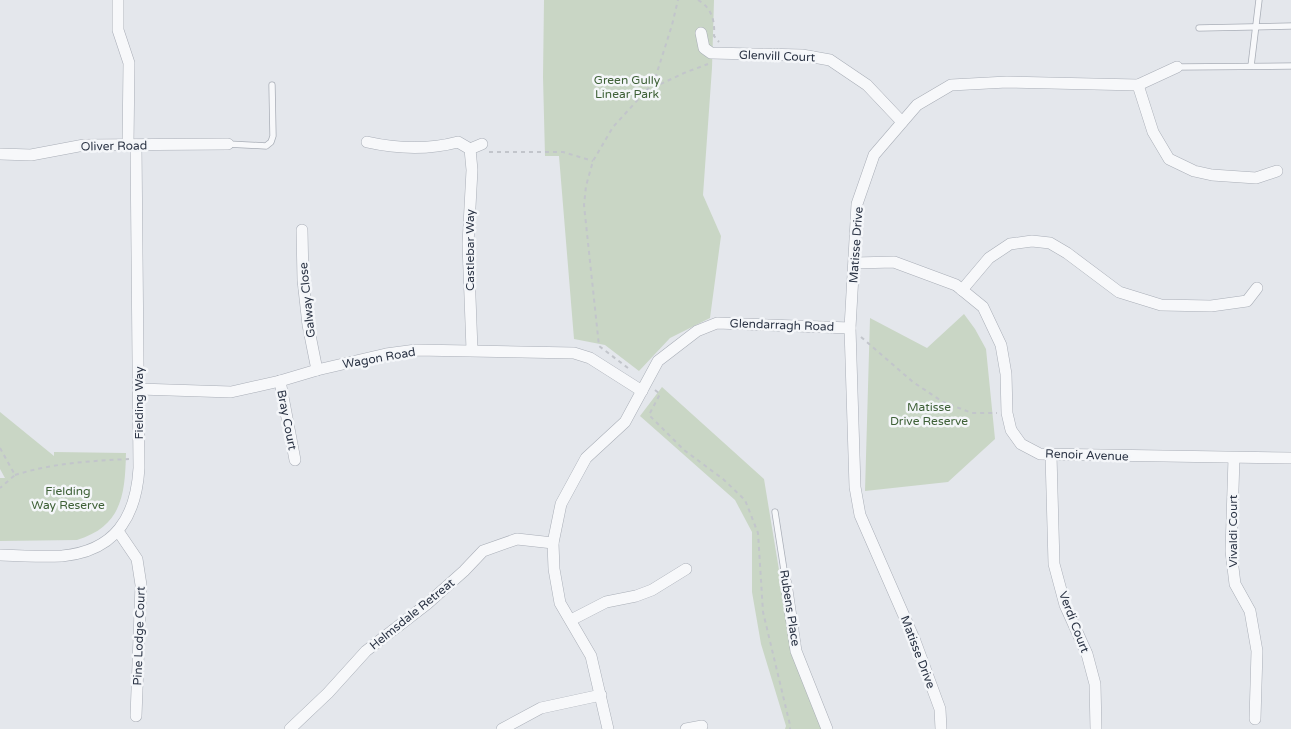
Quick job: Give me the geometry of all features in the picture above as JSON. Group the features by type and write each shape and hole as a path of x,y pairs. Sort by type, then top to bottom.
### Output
{"street":[{"name":"Fielding Way","path":"0,556 62,556 98,547 118,531 134,504 138,487 139,389 130,63 118,30 118,0"},
{"path":"701,33 704,48 711,53 723,55"},
{"name":"Glenvill Court","path":"723,55 802,55 830,60 868,85 902,122"},
{"name":"Matisse Drive","path":"941,729 940,709 915,641 860,515 854,486 850,328 857,204 868,171 874,155 917,105 951,85 1007,82 1138,85 1177,67"},
{"path":"1138,85 1153,132 1169,159 1194,171 1212,175 1256,178 1277,171"},
{"path":"367,142 392,147 437,148 458,142 470,149 486,148"},
{"name":"Oliver Road","path":"0,154 31,155 84,145 228,144"},
{"name":"Castlebar Way","path":"470,149 472,170 468,244 472,350"},
{"name":"Galway Close","path":"302,230 308,325 316,370"},
{"path":"962,290 989,258 1010,244 1032,241 1050,244 1068,253 1119,292 1161,305 1211,306 1247,301 1257,288"},
{"name":"Renoir Avenue","path":"854,262 894,262 956,285 983,307 1001,345 1006,374 1007,413 1011,430 1021,444 1040,454 1291,458"},
{"name":"Glendarragh Road","path":"608,729 591,656 560,603 554,569 553,542 561,504 586,458 625,422 658,362 696,331 717,323 850,328"},
{"name":"Wagon Road","path":"139,389 232,392 386,354 416,350 472,350 574,353 590,358 642,391"},
{"name":"Bray Court","path":"280,381 295,460"},
{"name":"Verdi Court","path":"1050,455 1054,564 1065,605 1087,654 1095,684 1096,729"},
{"name":"Vivaldi Court","path":"1234,458 1231,551 1235,584 1250,611 1257,651 1255,719"},
{"name":"Pine Lodge Court","path":"118,531 137,559 141,584 136,716"},
{"name":"Helmsdale Retreat","path":"290,729 328,693 366,651 428,604 484,551 517,539 553,542"},
{"path":"570,620 606,602 636,596 652,590 686,569"},
{"name":"Rubens Place","path":"786,583 796,651 827,729"},
{"path":"502,729 541,708 601,695"},
{"path":"686,729 702,726"}],"lane":[{"path":"1251,66 1259,0"},
{"path":"1199,28 1291,26"},
{"name":"Matisse Drive","path":"1177,67 1291,66"},
{"path":"228,144 266,146 271,142 273,136 272,85"},
{"name":"Rubens Place","path":"775,512 786,583"}],"path":[{"path":"644,92 684,73 708,65 723,55 725,43 721,43 714,36 714,26 710,11 698,0"},
{"path":"486,148 563,152 593,161"},
{"path":"850,328 913,382 943,402 972,413 1007,413"},
{"path":"0,448 16,475"},
{"path":"0,488 16,475 37,468 67,463 139,458"}],"green space":[{"name":"Green Gully Linear Park","path":"544,0 714,0 712,68 703,195 721,236 710,318 670,338 639,371 605,345 574,339 559,156 545,156"},
{"name":"Matisse Drive Reserve","path":"964,314 986,349 995,439 948,482 865,491 870,318 927,348"},
{"path":"662,387 764,479 793,655 823,729 785,729 786,726 761,644 752,592 752,532 735,500 640,416"},
{"name":"Fielding Way Reserve","path":"0,412 54,456 54,452 126,453 122,495 118,507 104,526 92,534 77,540 0,541 0,478 5,478 0,469"}]}
